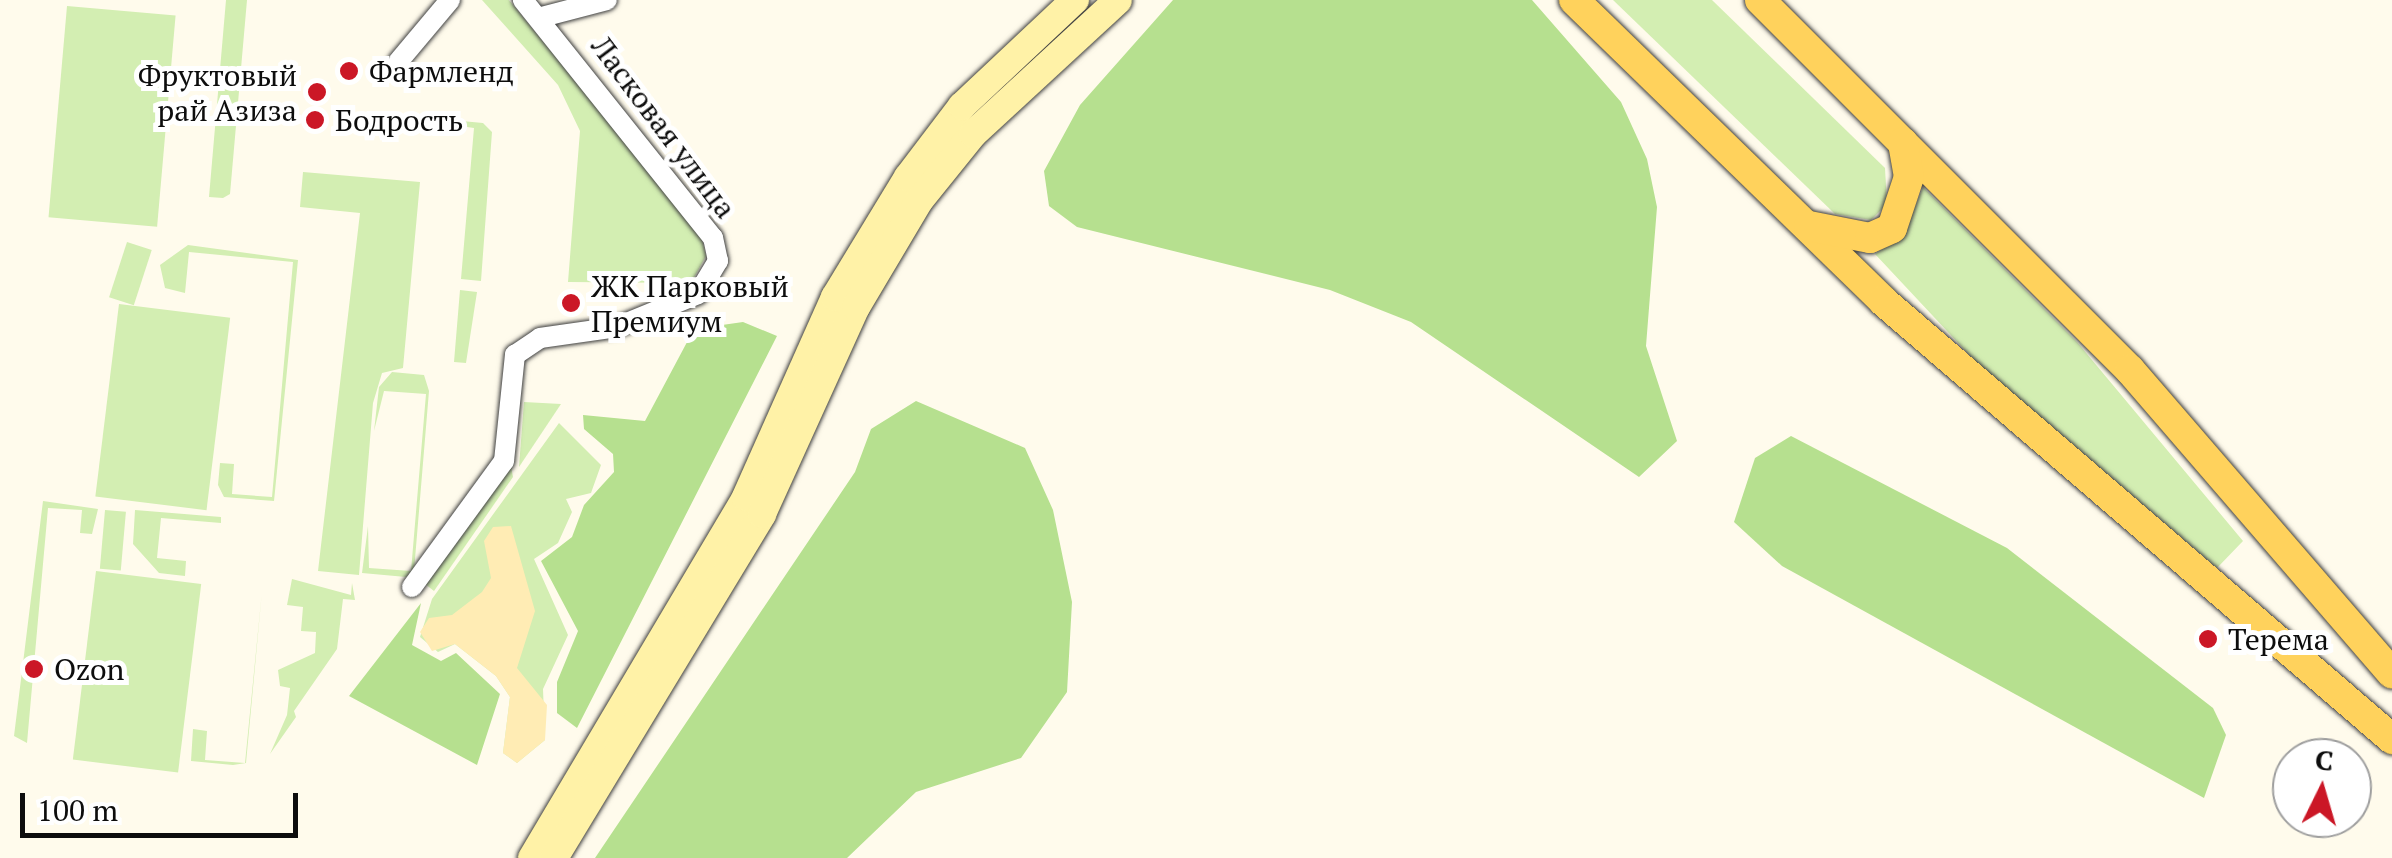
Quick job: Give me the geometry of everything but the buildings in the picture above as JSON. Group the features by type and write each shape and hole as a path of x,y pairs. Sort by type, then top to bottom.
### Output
{"main road":[{"path":"532,858 746,497 836,297 908,177 962,106 1076,0"},
{"path":"554,858 762,514 856,307 918,201 972,134 1118,0"},
{"path":"1574,0 1803,224 2392,738"},
{"path":"1760,0 2130,370 2392,673"},
{"path":"1803,224 1840,238 1892,228 1909,177 1903,143"}],"street":[{"path":"398,62 450,0"},
{"name":"Ласковая улица","path":"412,586 505,458 516,355 526,343 652,315 698,294 718,261 713,238 542,17 524,0"},
{"name":"Ласковая улица","path":"542,17 606,0"}],"green space":[{"path":"226,0 247,0 230,194 223,198 209,197"},
{"path":"482,0 509,0 701,235 706,256 691,283 568,282 580,131 558,85"},
{"path":"1173,0 1532,0 1621,102 1647,159 1657,207 1646,346 1677,441 1639,477 1411,322 1330,290 1077,227 1049,206 1044,171 1080,105"},
{"path":"1613,0 1712,0 1885,168 1887,204 1871,220 1835,214"},
{"path":"67,6 176,15 157,227 49,217"},
{"path":"364,112 483,123 492,132 481,281 461,279 474,128"},
{"path":"303,172 420,182 403,368 382,373 373,403 359,575 318,571 360,213 300,207"},
{"path":"1923,187 2077,342 2243,541 2217,568 1976,362 1875,254 1904,235"},
{"path":"127,242 152,250 134,305 109,297"},
{"path":"188,245 298,260 274,501 224,497 218,485 220,463 234,464 232,494 272,497 293,262 189,252 185,293 165,288 160,265"},
{"path":"460,290 477,292 466,363 454,362"},
{"path":"119,304 230,318 207,510 95,497"},
{"path":"743,322 777,336 577,728 557,713 557,682 578,631 541,561 572,537 584,505 614,472 613,454 584,429 583,415 645,421 694,329"},
{"path":"392,372 424,375 429,391 414,571 406,577 362,573 368,526 369,568 411,571 426,394 384,391 374,431 379,387"},
{"path":"916,401 1025,448 1053,510 1072,602 1067,692 1021,758 916,792 847,858 595,858 855,472 871,429"},
{"path":"524,402 561,404 519,467"},
{"path":"559,423 601,465 591,493 566,499 572,512 558,543 534,559 568,635 543,689 545,740 517,763 503,753 510,697 496,676 455,644 438,652 420,637 432,599"},
{"path":"1791,436 2007,548 2213,708 2226,735 2204,798 1782,566 1734,522 1755,458"},
{"path":"511,466 513,477 434,591 425,584"},
{"path":"43,501 98,509 92,534 80,533 82,510 48,508 27,743 14,736"},
{"path":"105,510 126,512 121,571 100,569"},
{"path":"135,510 221,517 221,523 161,518 157,558 186,561 185,576 159,573 133,544"},
{"path":"96,571 201,584 178,773 73,760"},
{"path":"292,579 351,595 352,583 355,600 343,599 337,649 270,754 287,715 290,688 280,686 278,670 315,653 316,632 301,631 303,607 287,605"},
{"path":"262,591 246,763 233,765 191,761 193,729 207,731 205,760 245,763"},
{"path":"421,603 412,645 441,661 456,653 500,694 477,765 349,696"}],"sand":[{"path":"511,526 535,611 517,668 547,705 545,740 517,763 503,753 510,697 496,676 455,644 432,651 420,632 429,618 452,615 482,592 491,578 484,541 493,527"}],"place":[{"name":"Фармленд","path":"349,71"},
{"name":"Фруктовый рай Азиза","path":"317,92"},
{"name":"Бодрость","path":"315,120"},
{"name":"ЖК Парковый Премиум","path":"571,303"},
{"name":"Терема","path":"2208,639"},
{"name":"Ozon","path":"34,669"}]}
